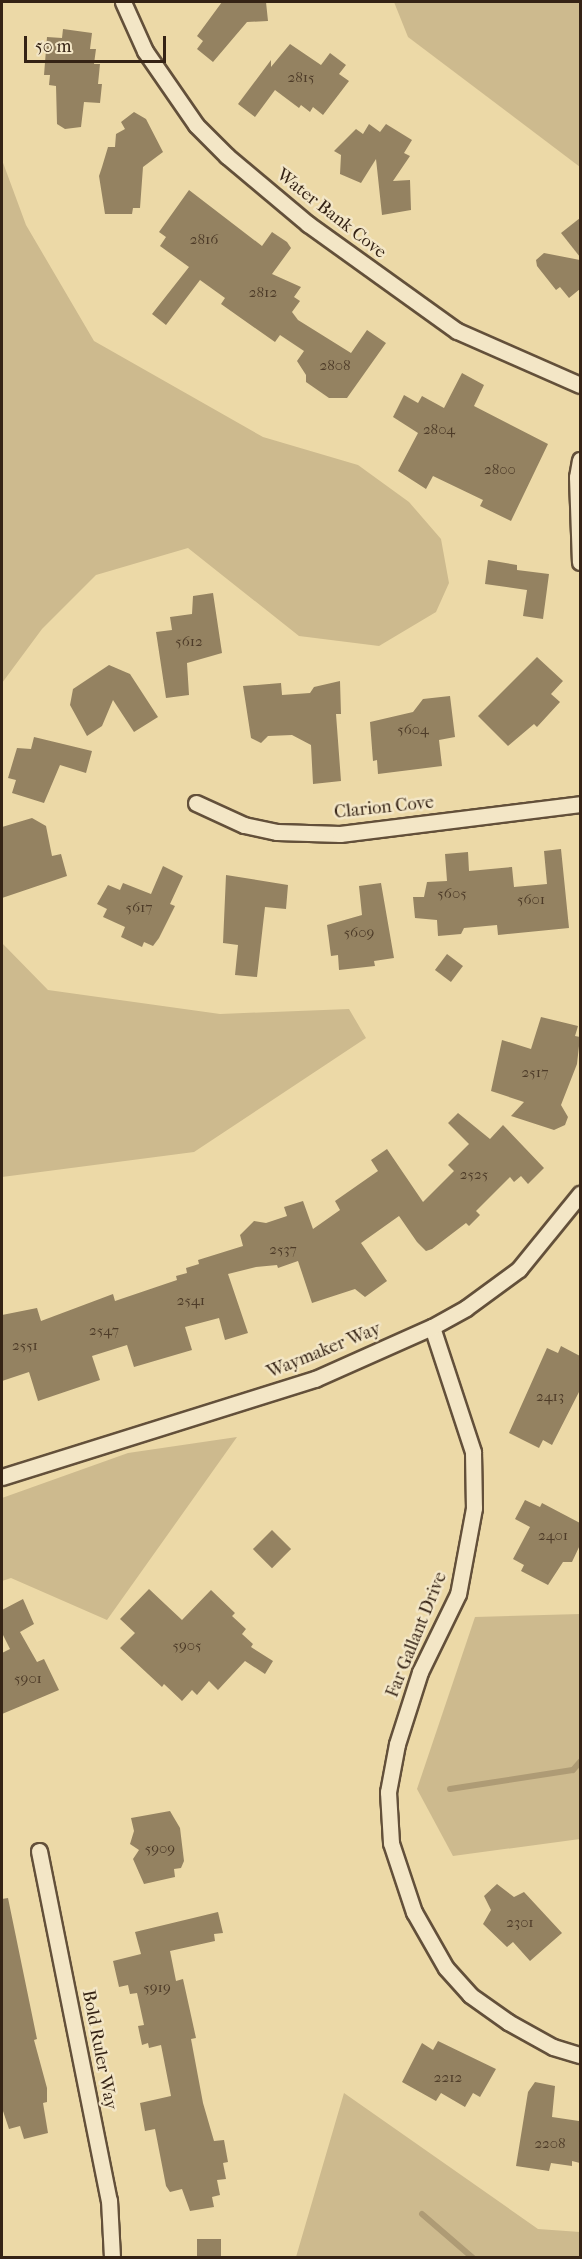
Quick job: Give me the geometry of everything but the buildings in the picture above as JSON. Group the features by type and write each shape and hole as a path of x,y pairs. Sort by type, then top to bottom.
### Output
{"street":[{"name":"Water Bank Cove","path":"123,2 145,51 196,125 227,156 309,224 457,332 580,386"},
{"path":"580,460 577,477 580,562"},
{"name":"Clarion Cove","path":"196,803 266,829 339,834 580,804"},
{"name":"Waymaker Way","path":"2,1477 315,1379 432,1327 466,1308 519,1269 580,1194"},
{"name":"Far Gallant Drive","path":"432,1327 473,1452 474,1508 459,1594 420,1672 397,1744 388,1791 391,1843 414,1912 446,1968 470,1995 508,2022 553,2047 580,2055"},
{"name":"Bold Ruler Way","path":"39,1851 109,2200 112,2258"}],"shaded area":[{"path":"394,2 580,2 580,167 408,37"},
{"path":"2,160 26,225 94,341 263,437 358,465 409,502 441,539 449,583 436,612 379,646 299,636 188,548 96,575 42,629 2,683"},
{"path":"2,943 48,990 220,1014 349,1009 366,1038 194,1152 2,1177"},
{"path":"237,1437 107,1620 11,1578 2,1581 2,1498 128,1453"},
{"path":"580,1614 580,1839 453,1856 417,1789 475,1617"},
{"path":"344,2093 538,2229 580,2232 580,2257 296,2257"}],"waterway":[{"path":"450,1789 573,1770 580,1762"},
{"path":"422,2214 473,2258"}]}
